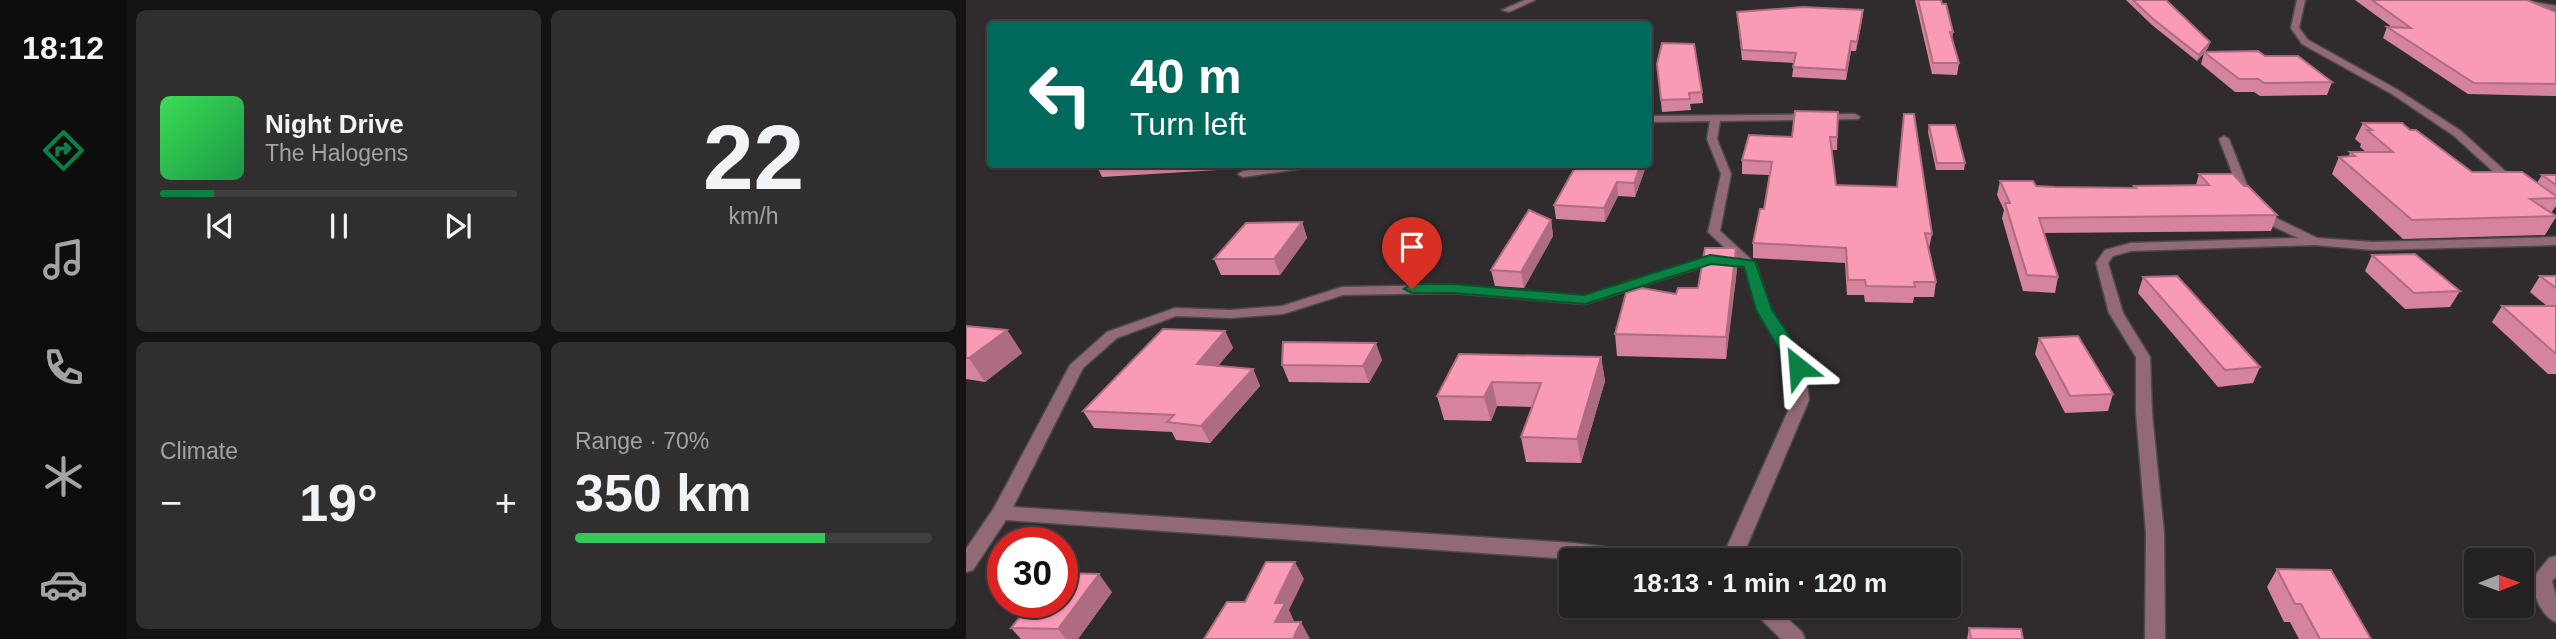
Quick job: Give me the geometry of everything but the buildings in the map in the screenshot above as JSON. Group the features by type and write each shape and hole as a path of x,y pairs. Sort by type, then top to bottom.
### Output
{"street":[{"path":"1506,10 1531,0"},
{"path":"2301,0 2295,28 2305,42 2395,92 2457,133 2494,169 2521,190"},
{"path":"2510,0 2556,9"},
{"path":"1652,119 1855,117"},
{"path":"1715,120 1712,139 1726,174 1714,232 1750,264 1764,310 1787,344 1798,367 1801,400 1736,548"},
{"path":"2224,139 2244,191 2270,220 2314,241"},
{"path":"1242,174 1285,168"},
{"path":"2155,639 2155,533 2144,413 2143,357 2116,313 2102,263 2109,253 2131,247 2314,241 2373,246 2556,241"},
{"path":"966,564 1001,513 1077,365 1112,335 1175,312 1230,314 1283,310 1342,291 1453,289 1585,300 1710,260 1750,264"},
{"path":"1001,513 1559,550"},
{"path":"2556,564 2542,579 2543,593 2556,613"},
{"path":"1774,618 1796,639"}],"route":[{"path":"1412,289 1453,289 1585,300 1710,260 1750,264 1764,310 1787,344 1798,367"}]}
